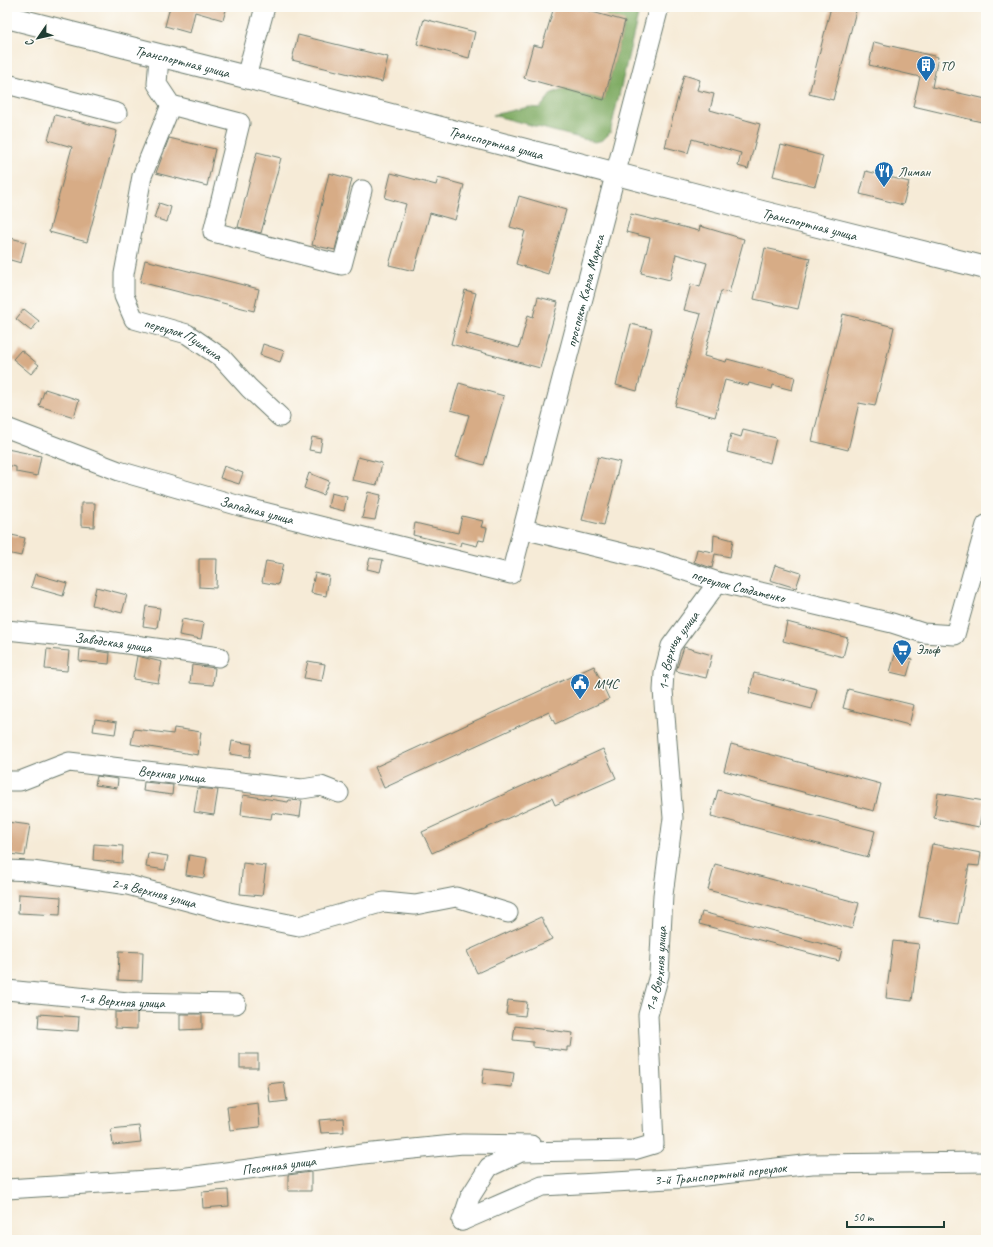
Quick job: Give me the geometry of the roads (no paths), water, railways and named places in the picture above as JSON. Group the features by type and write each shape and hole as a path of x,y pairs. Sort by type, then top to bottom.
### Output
{"main road":[{"name":"Транспортная улица","path":"7,17 615,172 762,212 986,268"}],"street":[{"path":"246,77 265,7"},
{"name":"проспект Карла Маркса","path":"511,574 659,7"},
{"path":"159,56 157,84 171,105 240,123 213,232 342,265 362,190"},
{"path":"7,84 117,113"},
{"name":"переулок Пушкина","path":"171,105 142,176 124,274 124,296 134,319 187,334 222,358 249,388 280,417"},
{"name":"Западная улица","path":"7,428 119,471 149,480 268,514 511,574"},
{"name":"переулок Солдатенко","path":"523,529 659,562 718,582 892,623 923,633 955,635 986,525"},
{"name":"1-я Верхняя улица","path":"462,1221 470,1197 489,1167 521,1152 634,1150 654,1144 648,1015 659,975 663,895 673,818 663,690 664,673 671,646 718,582"},
{"name":"Заводская улица","path":"7,630 92,639 219,657"},
{"name":"Верхняя улица","path":"7,781 20,781 69,762 302,789 321,786 339,793"},
{"name":"2-я Верхняя улица","path":"7,870 32,871 128,885 229,912 299,926 384,902 415,905 456,896 508,913"},
{"name":"1-я Верхняя улица","path":"7,990 128,1002 236,1004"},
{"name":"Песочная улица","path":"7,1189 180,1178 363,1154 463,1144 531,1145 550,1152"},
{"name":"3-й Транспортный переулок","path":"462,1221 542,1186 687,1178 812,1164 986,1162"}],"place":[{"name":"ТО","path":"926,82"},
{"name":"Лиман","path":"884,188"},
{"name":"Эльф","path":"902,666"},
{"name":"МЧС","path":"580,700"}]}
